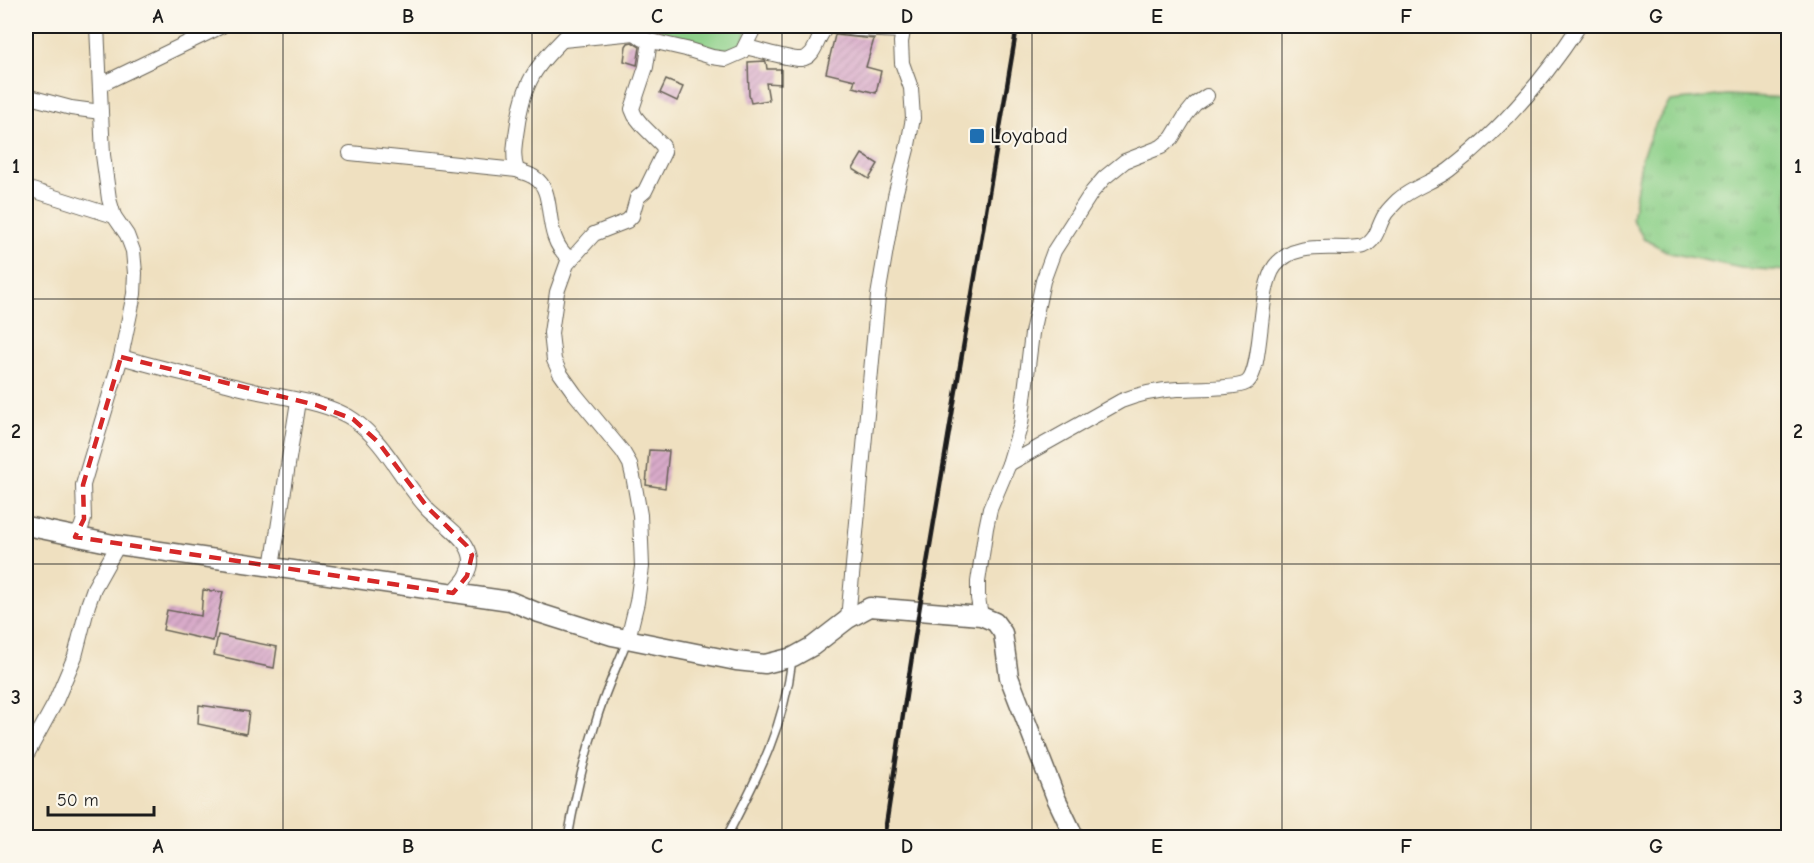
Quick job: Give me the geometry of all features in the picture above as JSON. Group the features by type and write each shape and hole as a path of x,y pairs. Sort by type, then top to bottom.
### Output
{"street":[{"path":"75,537 84,519 84,485 121,357 134,294 135,273 133,250 127,235 114,216 109,199 105,171 97,26"},
{"path":"100,85 222,26"},
{"path":"517,170 514,153 524,94 537,68 575,26"},
{"path":"563,40 632,29 650,41 726,59 738,55 745,47 754,26"},
{"path":"745,47 801,59 815,48 824,29 828,26 857,29 903,28 902,63 912,87 913,118 895,196 878,296 848,619"},
{"path":"1010,464 1121,401 1137,395 1175,389 1233,386 1246,383 1256,363 1259,327 1268,280 1274,267 1284,257 1297,250 1363,247 1374,240 1385,214 1399,199 1442,175 1470,154 1509,115 1551,67 1579,26"},
{"path":"620,638 636,602 642,567 640,525 634,481 630,464 623,452 566,383 554,360 551,333 557,292 570,259 594,234 627,221 632,216 638,198 645,191 664,152 663,146 634,117 632,109 646,68 650,41"},
{"path":"26,96 71,108 101,112"},
{"path":"981,616 978,582 986,528 990,509 1010,464 1021,424 1032,333 1043,281 1054,251 1092,192 1104,178 1125,161 1161,147 1173,138 1186,115 1207,96"},
{"path":"350,153 517,170 537,178 549,205 554,240 570,259"},
{"path":"26,188 114,216"},
{"path":"121,357 337,411 353,420 378,441 419,499 467,546 472,555 472,565 467,576 453,592"},
{"path":"272,567 298,401"},
{"path":"26,526 118,544 510,601 539,613 620,638 736,661 765,664 793,657 813,646 848,619 870,607 981,616 995,622 1003,633 1009,677 1056,798 1075,837"},
{"path":"26,756 59,694 75,656 94,588 118,544"}],"lane":[{"path":"568,837 574,801 620,638"},
{"path":"726,837 758,778 770,747 783,710 793,657"}],"highlighted area":[{"path":"121,357 316,405 353,419 378,442 428,508 467,546 472,555 467,576 453,593 75,537 84,519 83,485"}],"green space":[{"path":"660,26 747,26 742,48 720,50 664,38"},
{"path":"1727,95 1788,98 1788,271 1741,268 1670,253 1644,239 1632,219 1642,156 1656,123 1670,101"}],"building":[{"path":"835,35 874,39 866,67 881,71 876,93 853,87 855,80 826,73"},
{"path":"632,42 640,47 637,65 624,61 626,46"},
{"path":"765,61 767,69 781,69 781,84 766,83 769,100 751,103 748,62"},
{"path":"666,80 683,87 677,101 660,93"},
{"path":"862,154 878,164 869,179 853,169"},
{"path":"649,450 669,451 665,488 646,485"},
{"path":"203,590 223,592 213,641 163,630 167,610 201,616"},
{"path":"218,635 277,647 274,668 214,655"},
{"path":"199,705 249,712 246,734 198,724"}],"railway":[{"path":"884,838 919,611 1017,26"}],"place":[{"name":"Loyabad","path":"977,136"}]}
